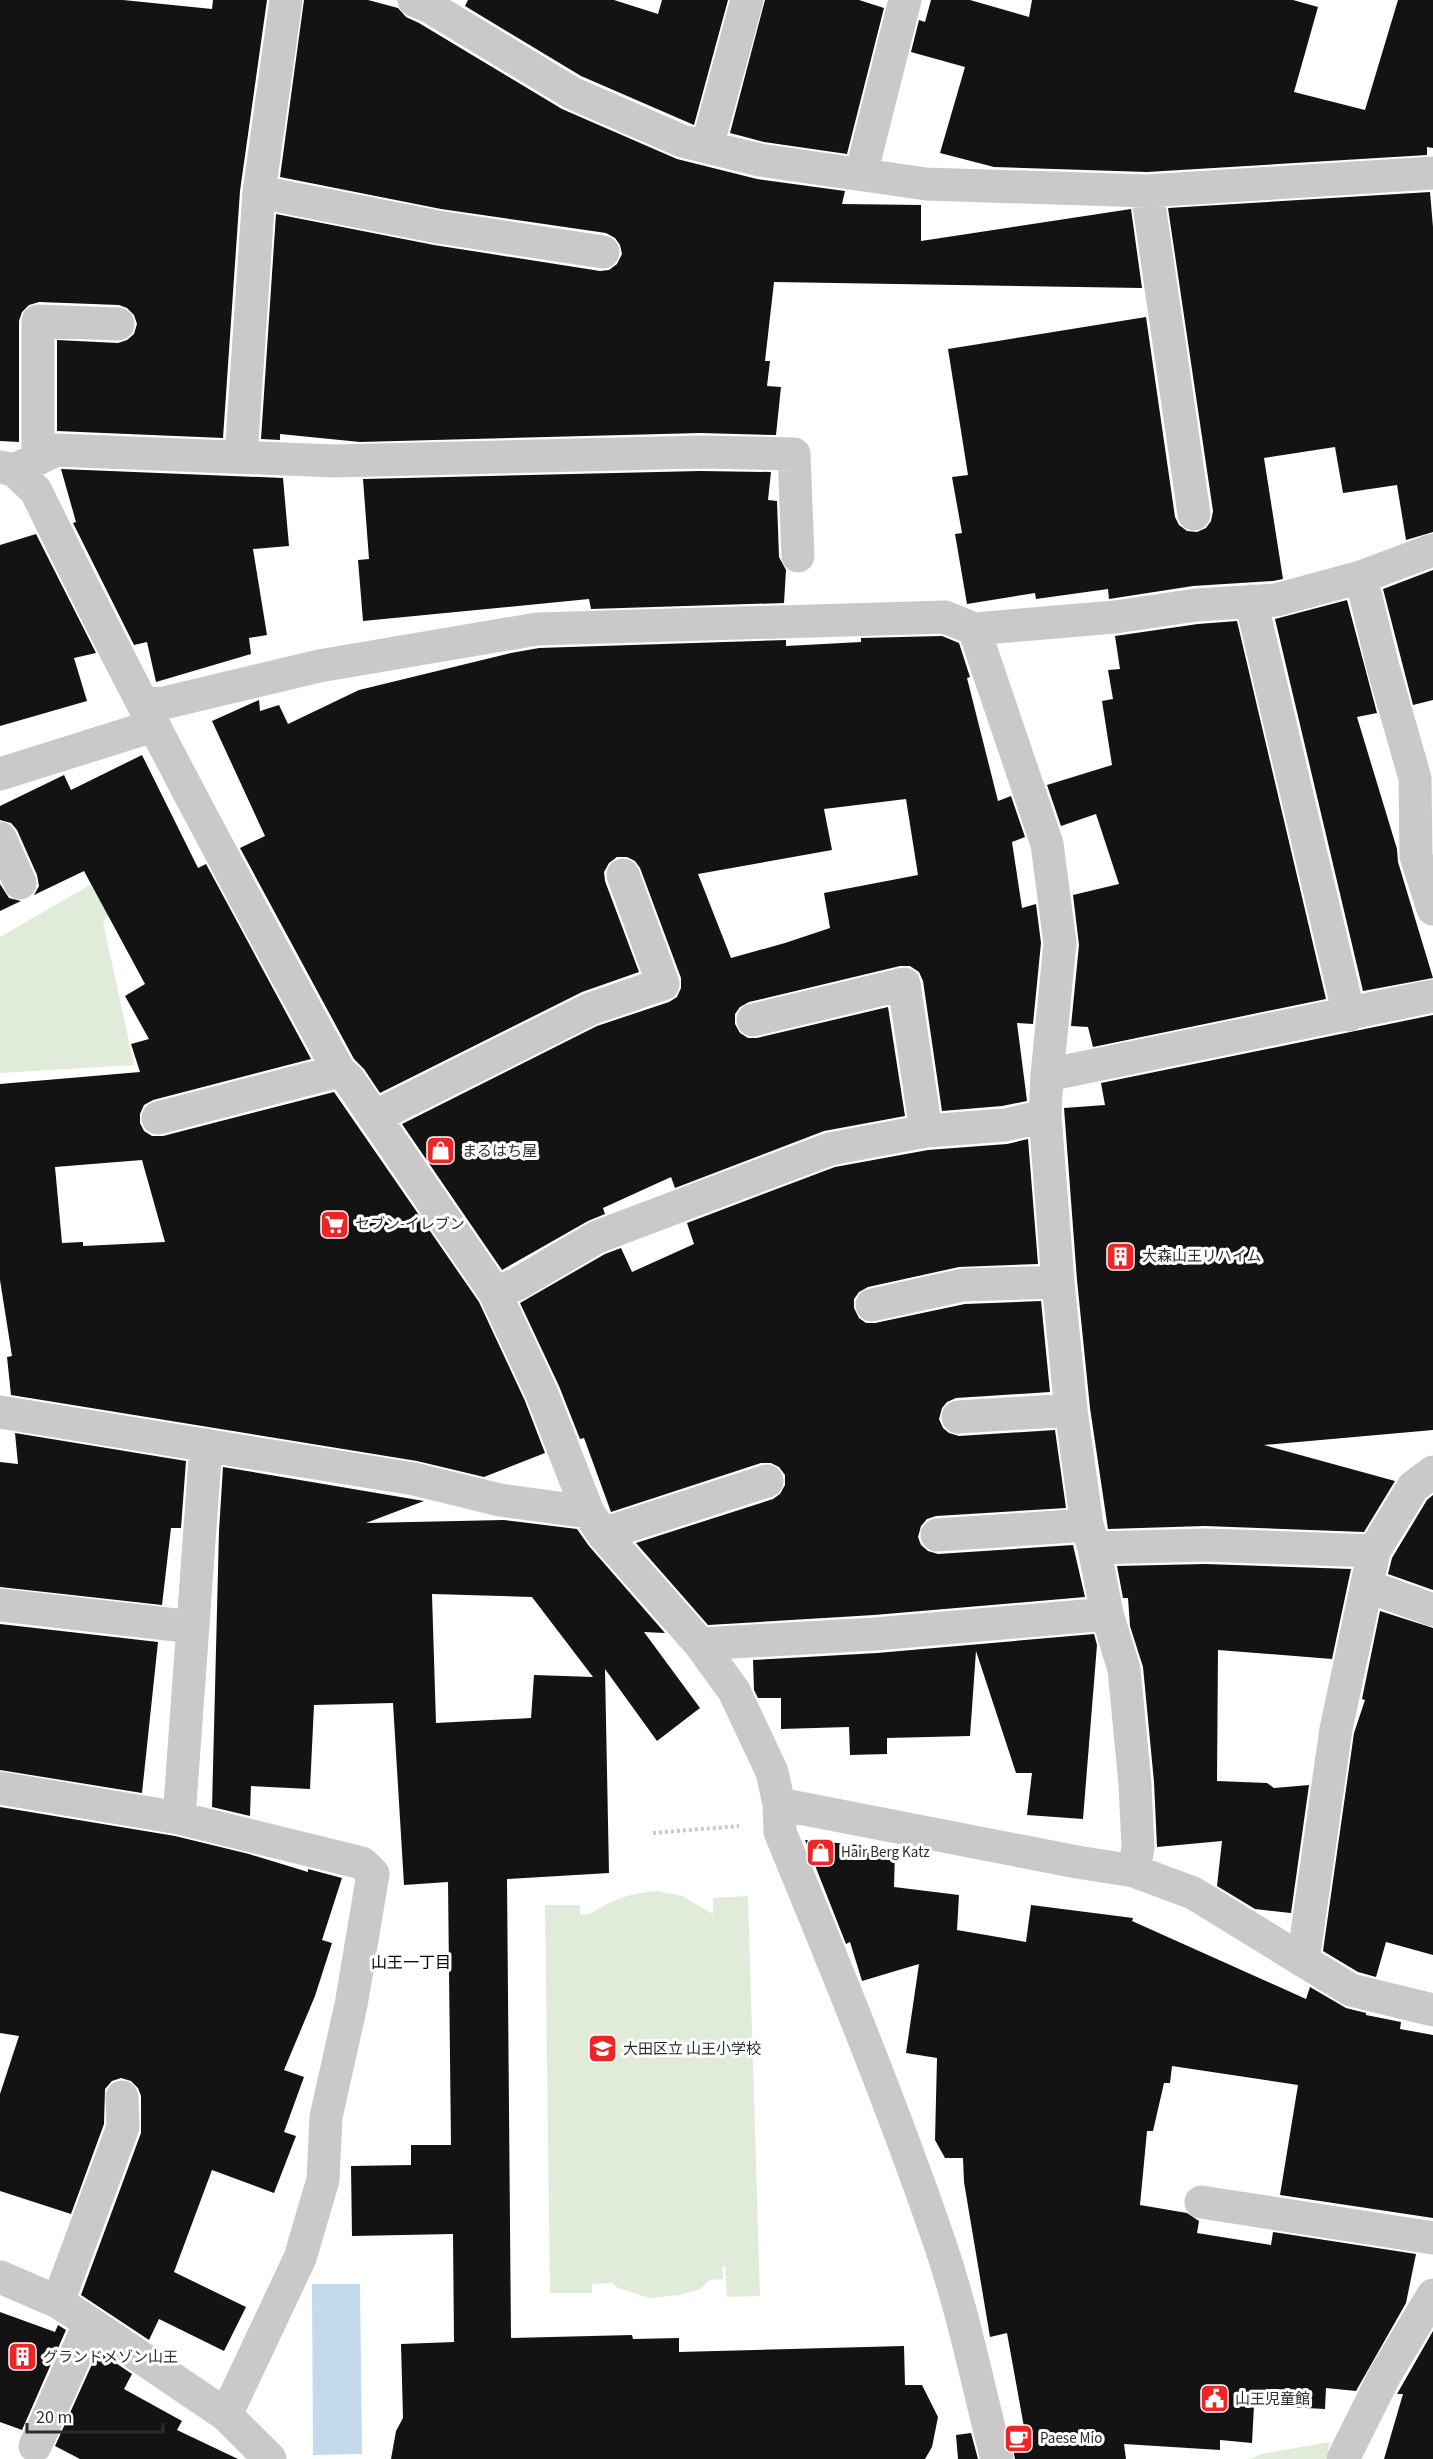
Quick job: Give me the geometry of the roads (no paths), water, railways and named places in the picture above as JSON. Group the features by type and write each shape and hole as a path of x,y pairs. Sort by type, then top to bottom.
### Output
{"street":[{"path":"240,456 259,192 286,0"},
{"path":"414,0 428,6 573,93 682,141 760,160 926,184 1148,191 1433,173"},
{"path":"707,147 747,0"},
{"path":"861,174 905,0"},
{"path":"1148,191 1194,514"},
{"path":"259,192 438,227 603,252"},
{"path":"118,324 38,321 17,466 36,491 218,850 339,1071 349,1080 495,1293 542,1394 596,1523 700,1644 734,1690 772,1772 779,1804 780,1832 890,2104 940,2245 963,2320 997,2459"},
{"path":"17,466 56,450 334,461 700,452 794,454 798,556"},
{"path":"0,774 148,715 164,703 319,666 537,629 945,616 974,629 1115,617 1196,605 1276,600 1361,577 1433,550"},
{"path":"1361,577 1383,667 1415,778 1416,856 1433,909"},
{"path":"1251,601 1349,1015"},
{"path":"974,629 1004,699 1047,844 1060,960 1047,1075 1046,1116 1058,1282 1071,1410 1090,1536 1107,1614 1124,1669 1135,1784 1138,1848 1134,1871"},
{"path":"0,838 20,883"},
{"path":"374,1117 590,1009 663,984 623,875"},
{"path":"753,1020 904,984 926,1131"},
{"path":"1047,1075 1433,996"},
{"path":"158,1118 339,1071"},
{"path":"495,1293 517,1284 597,1237 830,1149 926,1131 1005,1125 1046,1116"},
{"path":"872,1305 963,1285 1058,1282"},
{"path":"958,1417 1071,1410"},
{"path":"0,1412 414,1479 596,1523 767,1481"},
{"path":"179,1818 206,1445"},
{"path":"1303,1961 1331,1718 1367,1586 1374,1551 1413,1487 1433,1472"},
{"path":"937,1535 1090,1536 1205,1545 1374,1551"},
{"path":"1367,1586 1433,1610"},
{"path":"0,1605 193,1627"},
{"path":"700,1644 875,1634 1107,1614"},
{"path":"0,1788 179,1818 362,1863 373,1875 351,2006 326,2117 323,2180 300,2258 226,2415"},
{"path":"779,1804 1134,1871 1193,1893 1351,1990 1433,2010"},
{"path":"57,2302 123,2127 122,2097"},
{"path":"1201,2202 1433,2238"},
{"path":"0,2277 57,2302 90,2323 226,2415 270,2459"},
{"path":"1343,2459 1386,2375 1433,2295"},
{"path":"35,2446 90,2323"}],"water":[{"path":"312,2284 360,2284 362,2454 313,2455"}],"place":[{"name":"まるはち屋","path":"441,1151"},
{"name":"セブン-イレブン","path":"334,1224"},
{"name":"大森山王リハイム","path":"1121,1256"},
{"name":"Hair Berg Katz","path":"820,1852"},
{"name":"大田区立 山王小学校","path":"602,2049"},
{"name":"グランドメゾン山王","path":"22,2357"},
{"name":"山王児童館","path":"1214,2399"},
{"name":"Paese Mio","path":"1019,2438"}],"district":[{"name":"山王一丁目","path":"411,1962"}]}
